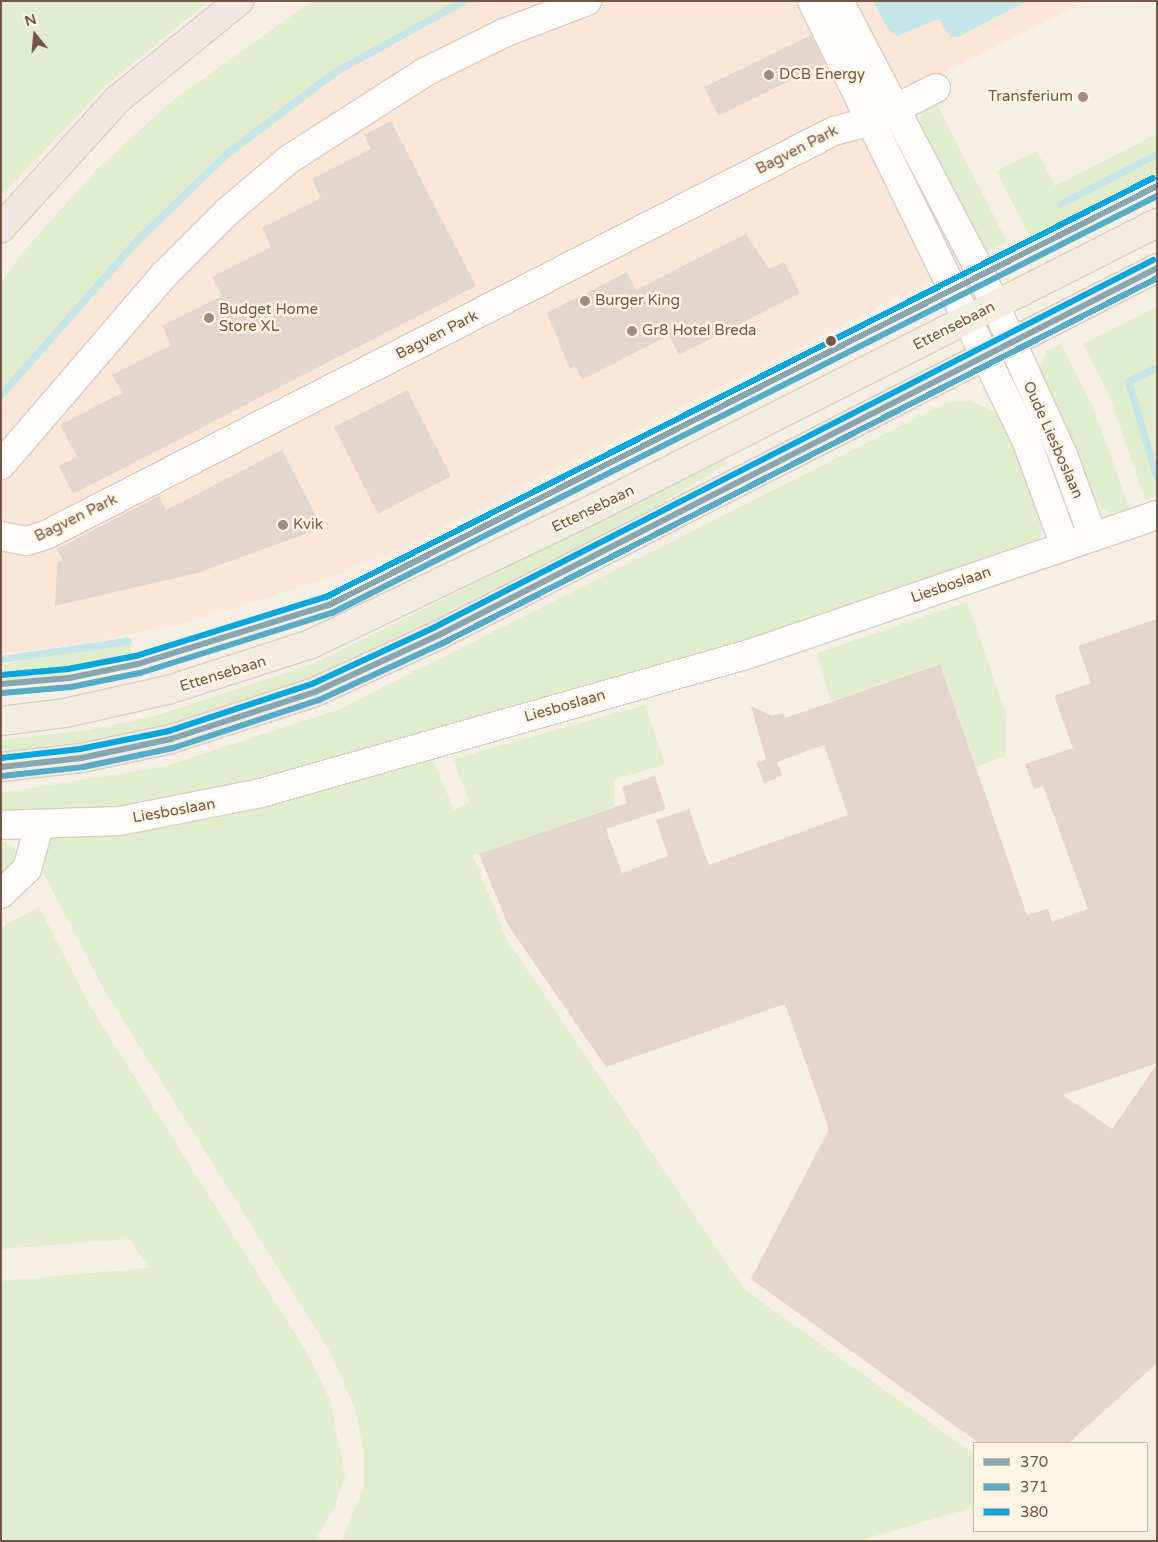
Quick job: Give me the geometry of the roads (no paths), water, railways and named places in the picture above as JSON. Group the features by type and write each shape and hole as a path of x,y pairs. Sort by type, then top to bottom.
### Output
{"highway":[{"path":"1,228 118,99 239,1"}],"main road":[{"name":"Ettensebaan","path":"1,721 65,713 168,690 310,644 587,512 1157,223"},
{"path":"1,766 81,758 171,739 315,692 436,636 984,358 1157,268"}],"street":[{"path":"1,465 164,275 227,212 288,160 425,72 504,32 587,1"},
{"path":"812,1 967,319"},
{"path":"839,1 898,107 994,305"},
{"name":"Bagven Park","path":"1,536 27,541 48,534 828,134 872,121 936,88"},
{"name":"Oude Liesboslaan","path":"994,305 1010,344 1063,455 1093,537"},
{"name":"Oude Liesboslaan","path":"967,319 984,358 1034,458 1065,546"},
{"name":"Liesboslaan","path":"39,826 120,821 261,793 749,654 1157,514"},
{"path":"1,825 39,826 27,869 1,894"}],"water":[{"path":"873,1 1027,1 958,37 950,36 939,19 897,36 889,31"}],"waterway":[{"path":"1,394 137,240 228,152 333,73 463,1"},
{"path":"1060,204 1157,154"},
{"path":"1157,367 1128,381 1157,478"},
{"path":"1,659 128,641"}],"place":[{"name":"DCB Energy","path":"769,75"},
{"name":"Transferium","path":"1083,97"},
{"name":"Burger King","path":"585,301"},
{"name":"Budget Home Store XL","path":"209,318"},
{"name":"Gr8 Hotel Breda","path":"632,331"},
{"name":"Kvik","path":"283,525"}]}
